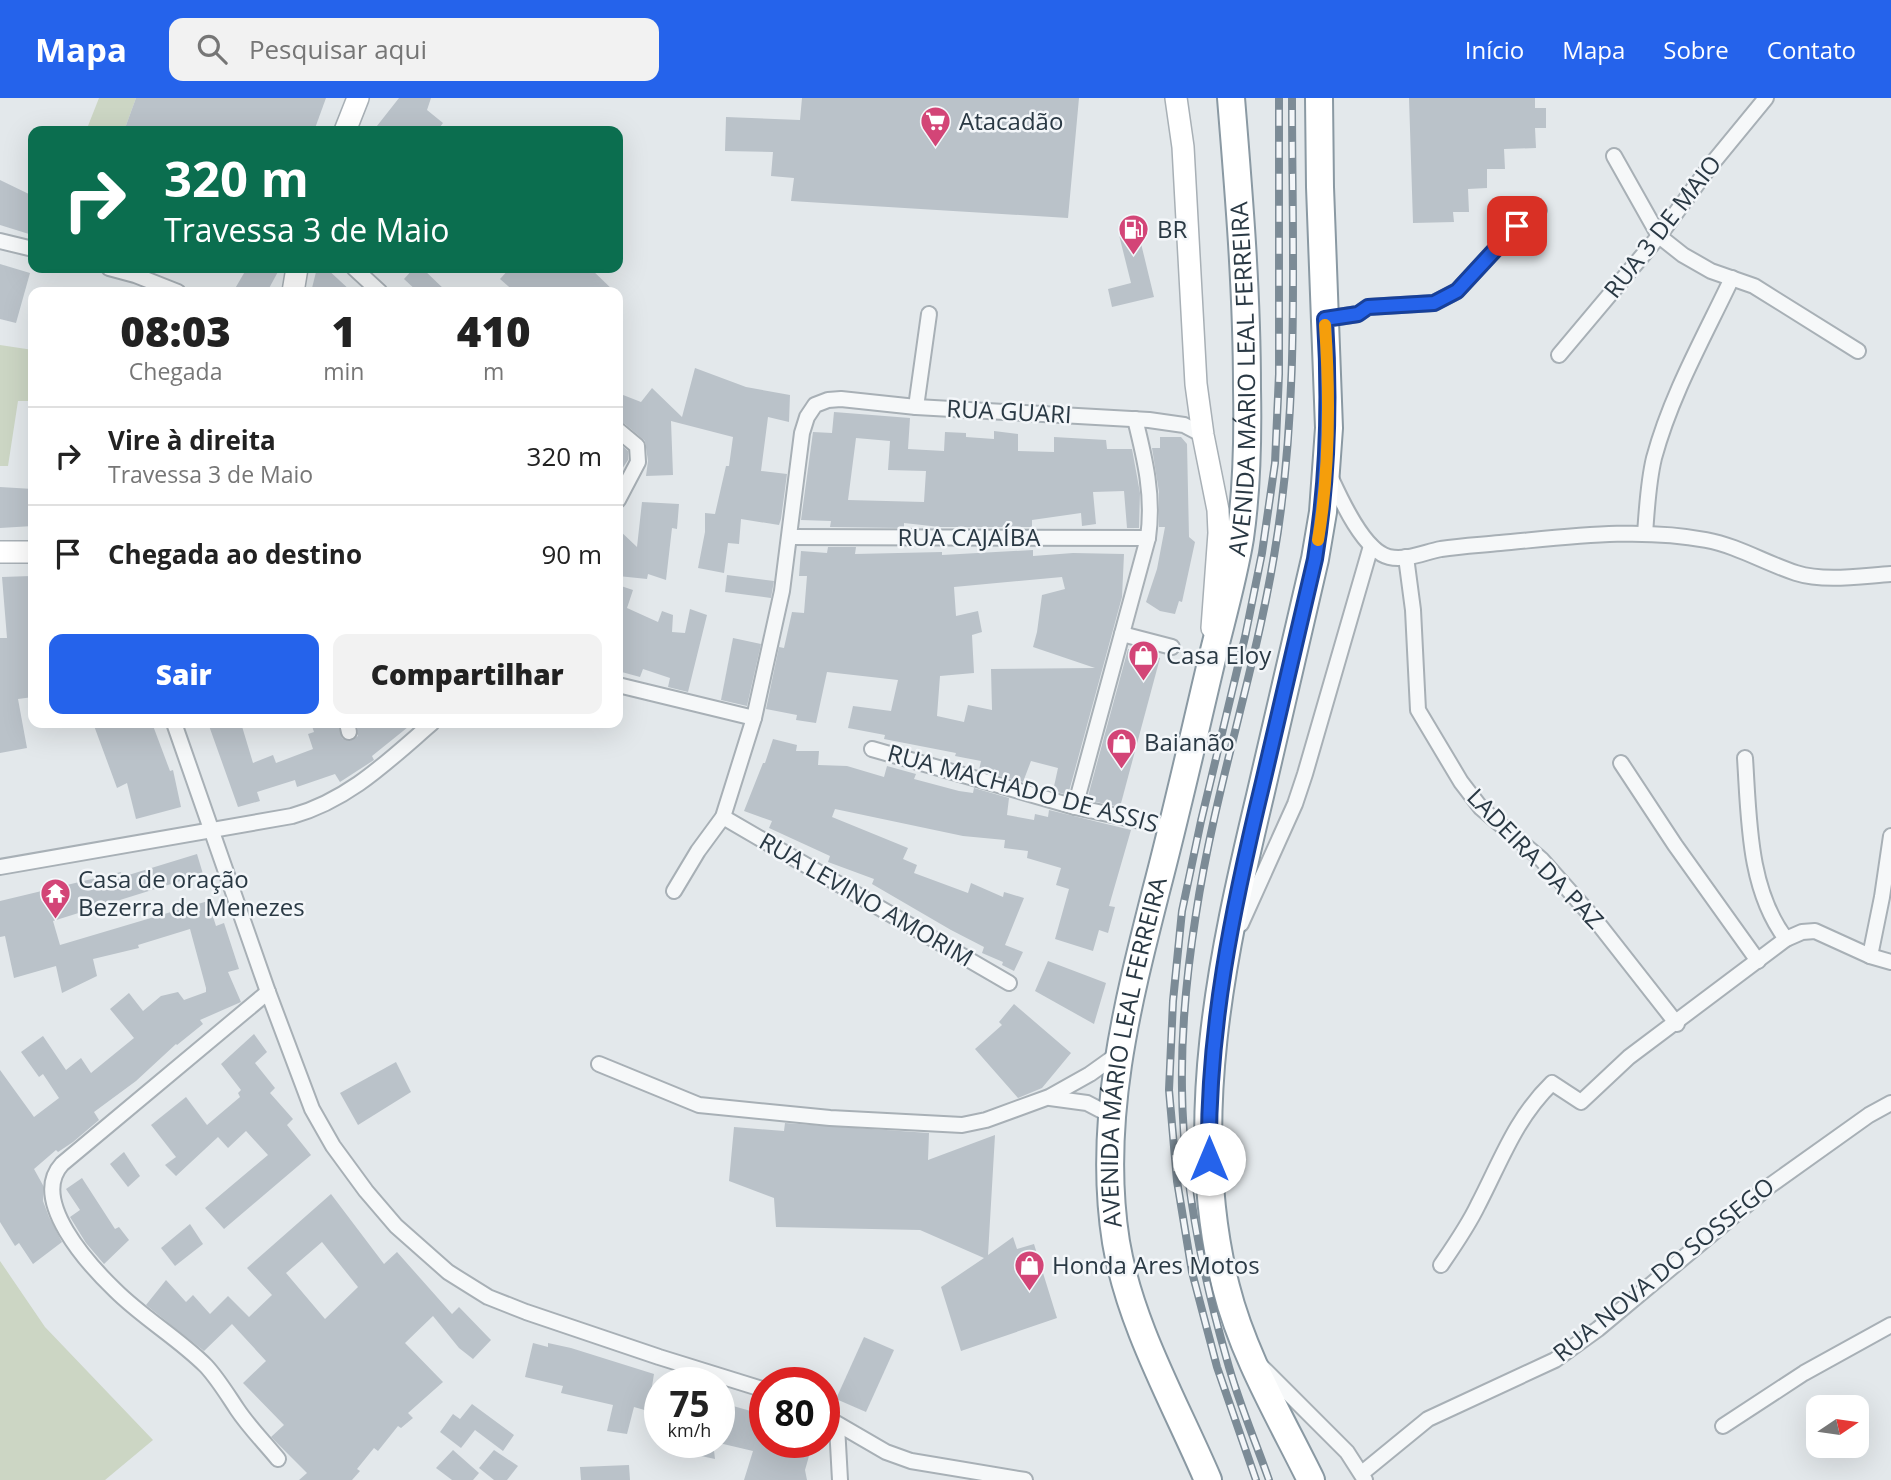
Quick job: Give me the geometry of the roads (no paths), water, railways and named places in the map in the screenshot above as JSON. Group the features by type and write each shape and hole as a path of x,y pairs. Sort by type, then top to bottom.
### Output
{"highway":[{"name":"AVENIDA MÁRIO LEAL FERREIRA","path":"1208,1480 1132,1304 1123,1273 1112,1206 1112,1116 1118,1055 1142,945 1233,578 1246,479 1248,419 1244,279 1231,98"},
{"path":"1311,1480 1248,1352 1226,1288 1209,1180 1209,1087 1224,964 1236,896 1315,559 1327,470 1329,428 1319,98"}],"main road":[{"path":"347,126 358,98"},
{"name":"AVENIDA MÁRIO LEAL FERREIRA","path":"1177,98 1183,147 1193,346 1203,435 1214,485 1219,533 1212,657"},
{"path":"0,552 28,552"}],"street":[{"name":"RUA 3 DE MAIO","path":"1559,355 1659,236 1711,165 1766,98"},
{"path":"1614,156 1659,236 1695,264 1754,286 1858,351"},
{"path":"1325,319 1358,314 1368,307 1424,304 1447,298 1457,291 1517,226 1539,210"},
{"path":"0,241 28,249"},
{"path":"128,273 165,287"},
{"path":"359,273 375,287"},
{"path":"1645,534 1648,489 1663,427 1732,278"},
{"path":"916,407 929,314"},
{"name":"RUA GUARI","path":"790,537 802,433 807,417 815,405 828,400 856,399 916,407 1135,419 1184,425 1203,435"},
{"path":"1074,807 1149,538 1151,494 1135,419"},
{"path":"623,434 637,446 638,462 623,490"},
{"path":"1327,470 1344,505 1371,545 1379,553 1390,557 1406,557 1467,546 1565,537 1645,534 1708,540 1741,550 1798,574 1891,574"},
{"path":"674,891 723,817 754,718 782,591 790,537"},
{"name":"RUA CAJAÍBA","path":"790,537 1149,538"},
{"path":"1224,964 1295,804 1371,545"},
{"name":"LADEIRA DA PAZ","path":"1406,557 1413,610 1418,710 1461,782 1481,808 1550,869 1613,941 1676,1024"},
{"path":"1122,634 1172,647"},
{"path":"623,686 754,718"},
{"path":"176,728 312,1109 333,1146 396,1226 448,1272 488,1297 526,1312 749,1385"},
{"path":"0,866 292,816 332,802 370,776 426,728"},
{"name":"RUA MACHADO DE ASSIS","path":"873,749 1074,807 1173,828"},
{"path":"1745,758 1749,817 1761,886 1774,922 1786,939"},
{"path":"1621,763 1675,845 1758,961"},
{"name":"RUA LEVINO AMORIM","path":"723,817 1009,983"},
{"path":"1870,956 1891,836"},
{"path":"1441,1265 1478,1205 1517,1125 1552,1083 1581,1102 1629,1057 1786,939 1802,932 1815,931 1870,956 1891,962"},
{"path":"268,992 62,1164 54,1172 52,1185 53,1201 67,1233 88,1262 117,1292 185,1346 208,1368 245,1420 278,1459"},
{"path":"600,1064 699,1105 830,1118 962,1125 986,1120 1049,1097 1118,1055"},
{"path":"1049,1097 1087,1103 1112,1116"},
{"name":"RUA NOVA DO SOSSEGO","path":"1364,1476 1428,1419 1555,1360 1627,1305 1768,1187 1869,1115 1891,1103"},
{"path":"1723,1426 1804,1373 1891,1325"},
{"path":"1248,1352 1347,1452 1364,1476"},
{"path":"840,1428 886,1452 911,1461 1020,1479"},
{"path":"839,1458 840,1480"}],"railway":[{"path":"1256,1480 1217,1367 1192,1272 1177,1181 1169,1090 1173,1001 1182,911 1245,637 1262,553 1275,463 1279,374 1279,98"},
{"path":"1269,1480 1231,1375 1202,1260 1186,1158 1182,1067 1187,979 1204,869 1266,601 1282,499 1288,442 1293,327 1292,98"}],"place":[{"name":"Atacadão","path":"936,149"},
{"name":"BR","path":"1134,257"},
{"name":"Casa Eloy","path":"1143,683"},
{"name":"Baianão","path":"1121,770"},
{"name":"Casa de oração Bezerra de Menezes","path":"55,921"},
{"name":"Honda Ares Motos","path":"1029,1293"}]}
